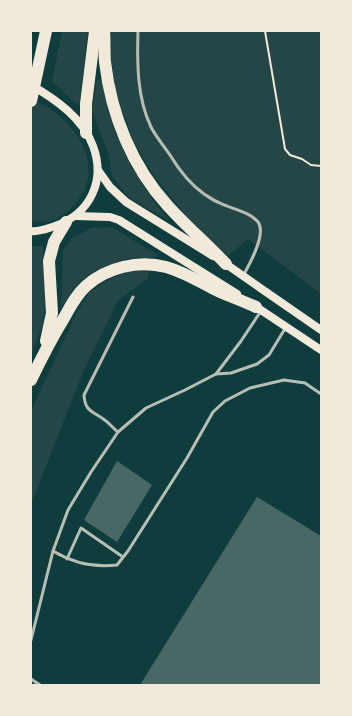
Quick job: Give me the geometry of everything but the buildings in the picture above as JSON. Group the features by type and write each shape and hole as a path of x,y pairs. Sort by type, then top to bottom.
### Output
{"highway":[{"path":"31,101 46,31"},
{"path":"86,133 86,104 95,31"},
{"path":"104,31 105,61 110,92 118,121 129,146 145,176 167,205 226,264"},
{"path":"45,350 52,313 49,262 54,242 71,219"},
{"path":"31,380 45,350 77,296 103,274 133,265 165,267 182,272 259,309"}],"main road":[{"path":"31,85 50,96 72,115 86,133 93,146 98,170 110,187 126,202 226,264 321,330"},
{"path":"71,219 85,205 93,194 98,170"},
{"path":"31,231 40,232 71,219 110,217 119,220 199,270 321,350"}],"lane":[{"path":"138,31 138,51 143,107 151,127 177,166 191,183 204,194 220,203 250,216 258,222 261,232 258,245 243,276"},
{"path":"118,432 106,421 90,411 86,406 84,395 133,297"},
{"path":"216,374 242,339 259,309"},
{"path":"31,640 52,551 68,510 118,432 146,408 216,374 231,373 257,364 269,355 286,327"},
{"path":"52,551 67,559 103,567 117,565 187,458 213,412 226,401 250,388 284,380 305,384 321,394"},
{"path":"67,559 81,528 123,557"},
{"path":"31,680 40,685"}],"path":[{"path":"266,31 285,149 290,155 302,159 311,166 321,166"}],"shaded area":[{"path":"62,31 88,31 79,106 52,81"},
{"path":"107,31 321,31 321,294 248,239 228,256 193,225 152,173 132,138 116,93"},
{"path":"97,79 103,83 112,123 131,165 145,189 170,221 129,198 112,175 108,152 92,111"},
{"path":"31,99 51,109 67,123 79,138 87,155 89,175 84,192 71,209 53,221 31,222"},
{"path":"112,227 159,256 152,258 126,259 98,270 78,284 61,308 63,250 72,238 92,228"},
{"path":"31,246 43,246 45,303 43,325 31,355"},
{"path":"149,270 148,278 118,300 84,370 31,504 31,411 76,314 89,293 106,281 127,272"}]}
